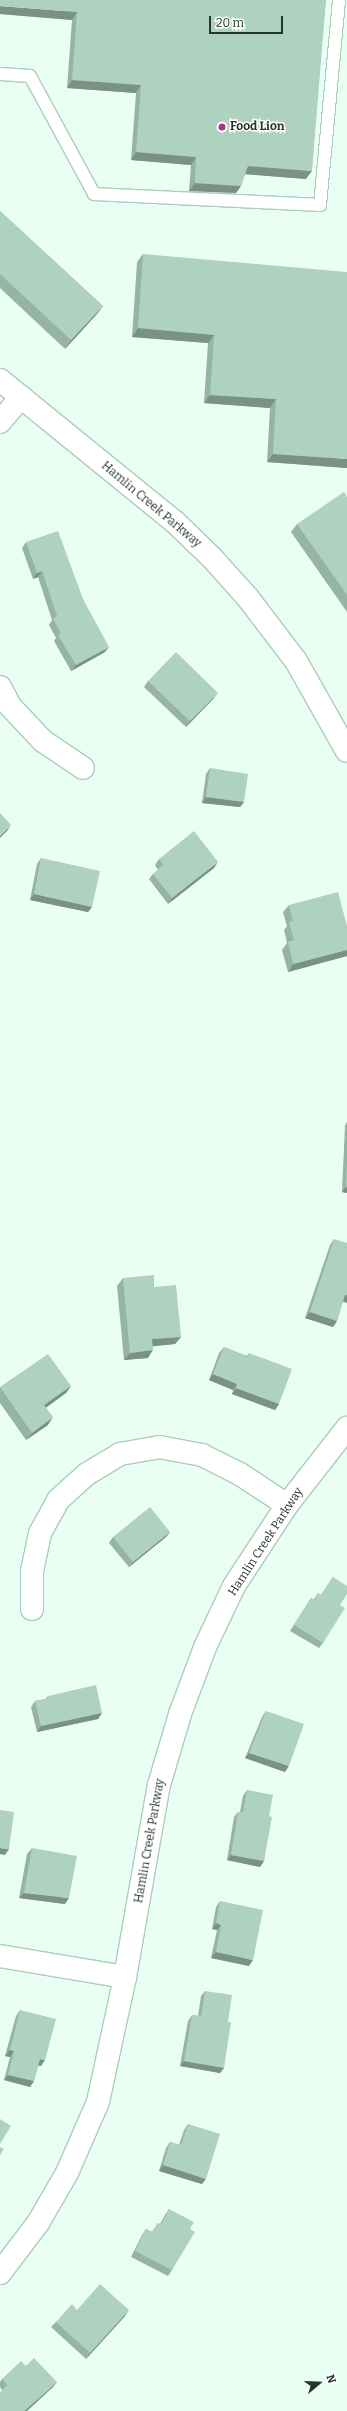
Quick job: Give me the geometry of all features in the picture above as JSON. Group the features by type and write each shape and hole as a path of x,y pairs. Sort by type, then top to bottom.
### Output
{"street":[{"name":"Hamlin Creek Parkway","path":"0,380 175,522 218,564 248,598 296,661 347,751"},
{"path":"0,422 21,397"},
{"path":"0,687 10,706 43,741 83,768"},
{"name":"Hamlin Creek Parkway","path":"0,2273 45,2210 67,2172 98,2102 125,1977 159,1785 180,1714 206,1645 234,1586 287,1505 347,1428"},
{"path":"32,1609 32,1571 40,1533 58,1500 87,1474 120,1454 159,1447 202,1455 240,1474 287,1505"},
{"path":"0,1956 125,1977"}],"lane":[{"path":"0,74 30,76 94,194 320,205 339,0"}],"building":[{"name":"Food Lion","path":"0,0 326,0 312,171 248,166 241,186 195,183 196,157 136,152 141,85 72,80 77,12 0,6"},
{"path":"0,211 103,306 71,340 0,274"},
{"path":"143,254 347,272 347,459 273,454 276,399 210,395 214,335 138,328"},
{"path":"344,492 347,497 347,595 297,524"},
{"path":"58,531 83,599 109,647 76,665 58,635 61,633 53,619 57,616 42,571 37,573 26,542"},
{"path":"176,652 218,693 190,721 148,681"},
{"path":"210,768 248,774 244,802 206,797"},
{"path":"0,813 11,825 0,836"},
{"path":"194,831 218,862 172,898 153,874 163,865 159,859"},
{"path":"41,858 100,871 92,907 34,894"},
{"path":"338,892 347,926 347,950 293,964 288,942 294,940 289,922 293,921 289,905"},
{"path":"347,1162 347,1187 346,1187"},
{"path":"334,1239 347,1243 347,1295 345,1295 337,1321 310,1312"},
{"path":"154,1275 154,1287 176,1285 181,1337 152,1339 153,1350 130,1353 123,1278"},
{"path":"224,1347 248,1357 249,1353 292,1369 279,1404 236,1388 237,1384 213,1374"},
{"path":"48,1354 71,1386 44,1405 53,1417 32,1433 0,1387"},
{"path":"150,1507 170,1532 133,1562 113,1537"},
{"path":"333,1577 347,1586 347,1594 340,1605 345,1608 323,1643 294,1625 311,1598 314,1600 318,1593 321,1595"},
{"path":"96,1685 102,1713 41,1726 35,1701 49,1698 48,1696"},
{"path":"266,1711 304,1724 289,1766 249,1753"},
{"path":"247,1790 273,1795 269,1816 272,1817 264,1861 231,1855 238,1812 243,1812"},
{"path":"0,1810 14,1812 9,1849 0,1848"},
{"path":"32,1848 77,1856 69,1898 24,1893"},
{"path":"220,1901 263,1910 253,1960 216,1952 221,1925 216,1923"},
{"path":"205,1991 232,1995 228,2022 231,2022 224,2068 184,2061 192,2015 201,2016"},
{"path":"20,2010 56,2019 45,2060 40,2059 34,2081 8,2075 14,2051 10,2050"},
{"path":"0,2119 11,2126 0,2144"},
{"path":"188,2124 220,2134 206,2179 163,2165 170,2142 181,2145"},
{"path":"0,2147 4,2149 0,2155"},
{"path":"169,2209 194,2222 190,2229 195,2232 172,2270 135,2251 146,2229 153,2232 158,2223 161,2225"},
{"path":"100,2284 129,2310 90,2353 56,2322 72,2304 77,2310"},
{"path":"34,2358 57,2382 24,2411 0,2411 0,2392 7,2385 2,2379 21,2361 26,2366"}],"place":[{"name":"Food Lion","path":"222,127"}]}
